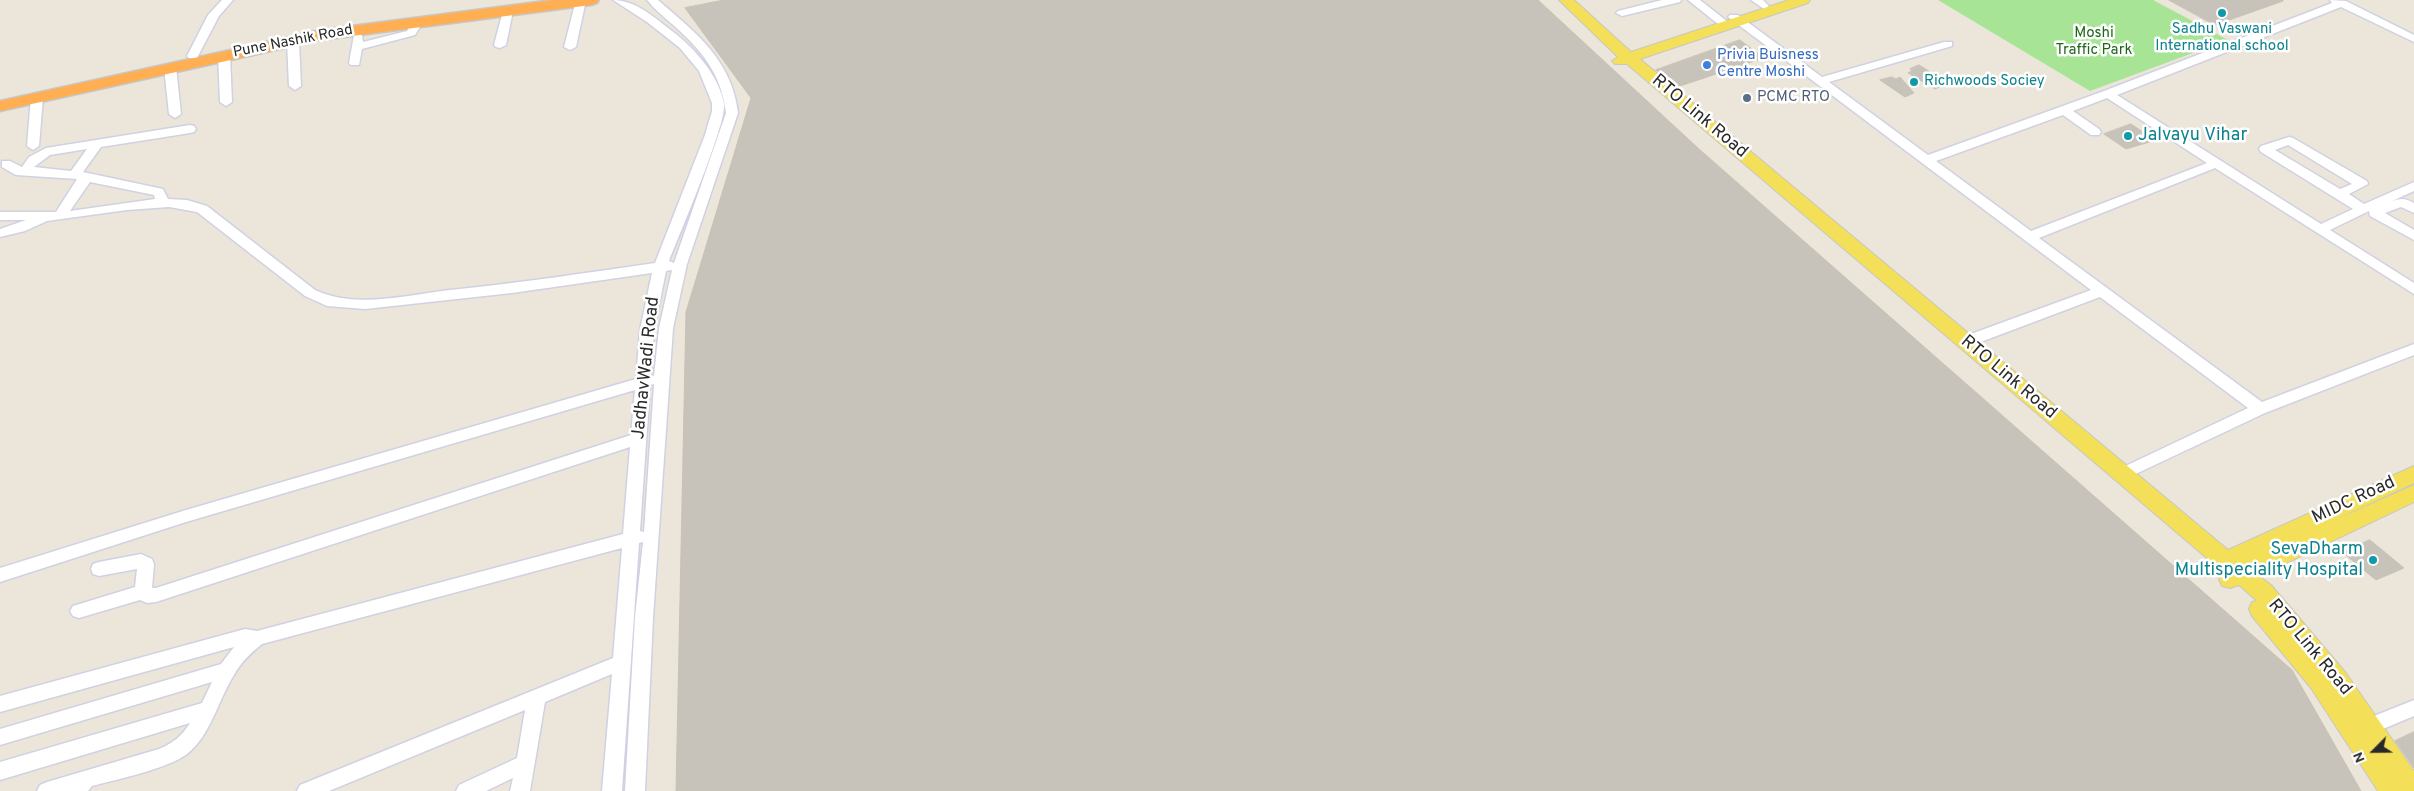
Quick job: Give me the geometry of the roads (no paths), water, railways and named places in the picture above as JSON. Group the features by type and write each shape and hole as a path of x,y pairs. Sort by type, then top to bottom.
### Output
{"highway":[{"name":"Pune Nashik Road","path":"0,106 194,56 341,26 549,0"},
{"name":"Pune Nashik Road","path":"0,106 293,40 360,29 584,0"}],"main road":[{"name":"RTO Link Road","path":"1554,0 2227,570 2263,592 2294,626 2337,679 2371,726 2413,791"},
{"name":"RTO Link Road","path":"1566,0 1620,57 2123,474 2227,570 2319,681 2393,791"},
{"path":"1730,21 1760,3 1782,0"},
{"path":"1620,57 1730,21 1803,0"},
{"name":"MIDC Road","path":"2227,570 2414,474"},
{"name":"MIDC Road","path":"2227,570 2414,493"}],"street":[{"path":"194,56 214,15 228,0"},
{"path":"570,47 584,0"},
{"name":"JadhavWadi Road","path":"612,791 620,663 642,382 648,330 660,267 712,135 718,111 718,103 709,78 684,46 651,20 618,0"},
{"name":"JadhavWadi Road","path":"635,791 644,617 668,320 680,264 730,125 732,101 728,85 712,58 652,0"},
{"path":"1622,13 1676,0"},
{"path":"1693,0 1730,21 1820,81 2260,409"},
{"path":"1926,160 2108,94 2338,2 2414,39"},
{"path":"500,45 508,11"},
{"path":"357,47 368,42 410,33 417,22"},
{"path":"355,63 360,29"},
{"path":"293,40 295,86"},
{"path":"1820,81 1948,44"},
{"path":"224,55 226,102"},
{"path":"170,67 176,114"},
{"path":"2108,94 2414,289"},
{"path":"33,146 37,97"},
{"path":"2064,110 2095,132"},
{"path":"31,171 28,167 38,155 98,143 190,129"},
{"path":"2339,194 2362,184 2289,140 2265,149 2339,194 2372,208 2402,202 2414,209"},
{"path":"61,215 80,184 81,176 98,143"},
{"path":"6,164 16,171 81,176 158,192 161,196 162,204"},
{"path":"2029,237 2217,164"},
{"path":"2320,229 2410,191"},
{"path":"0,216 45,217 162,204 193,205 202,209 310,293 327,301 344,304 415,300 680,264"},
{"path":"2372,208 2375,213 2414,236"},
{"path":"0,233 20,228 45,217"},
{"path":"1965,342 2102,291"},
{"path":"2123,474 2260,409 2414,349"},
{"path":"0,575 186,516 642,382 662,379"},
{"path":"143,592 147,596 156,595 638,439"},
{"path":"47,791 82,785 162,757 179,749 191,738 227,670 241,650 257,638 652,534"},
{"path":"99,569 141,561 146,564 143,592"},
{"path":"79,611 143,592"},
{"path":"0,704 245,636 257,638"},
{"path":"307,791 620,663"},
{"path":"0,736 227,670"},
{"path":"520,791 537,696"},
{"path":"2371,726 2414,708"},
{"path":"0,771 208,709"},
{"path":"466,791 525,763"}],"place":[{"name":"Sadhu Vaswani International school","path":"2222,13"},
{"name":"Privia Buisness Centre Moshi","path":"1707,65"},
{"name":"Richwoods Sociey","path":"1914,82"},
{"name":"PCMC RTO","path":"1747,98"},
{"name":"Jalvayu Vihar","path":"2128,136"},
{"name":"SevaDharm Multispeciality Hospital","path":"2373,560"}],"park label":[{"name":"Moshi Traffic Park","path":"2094,42"}]}
